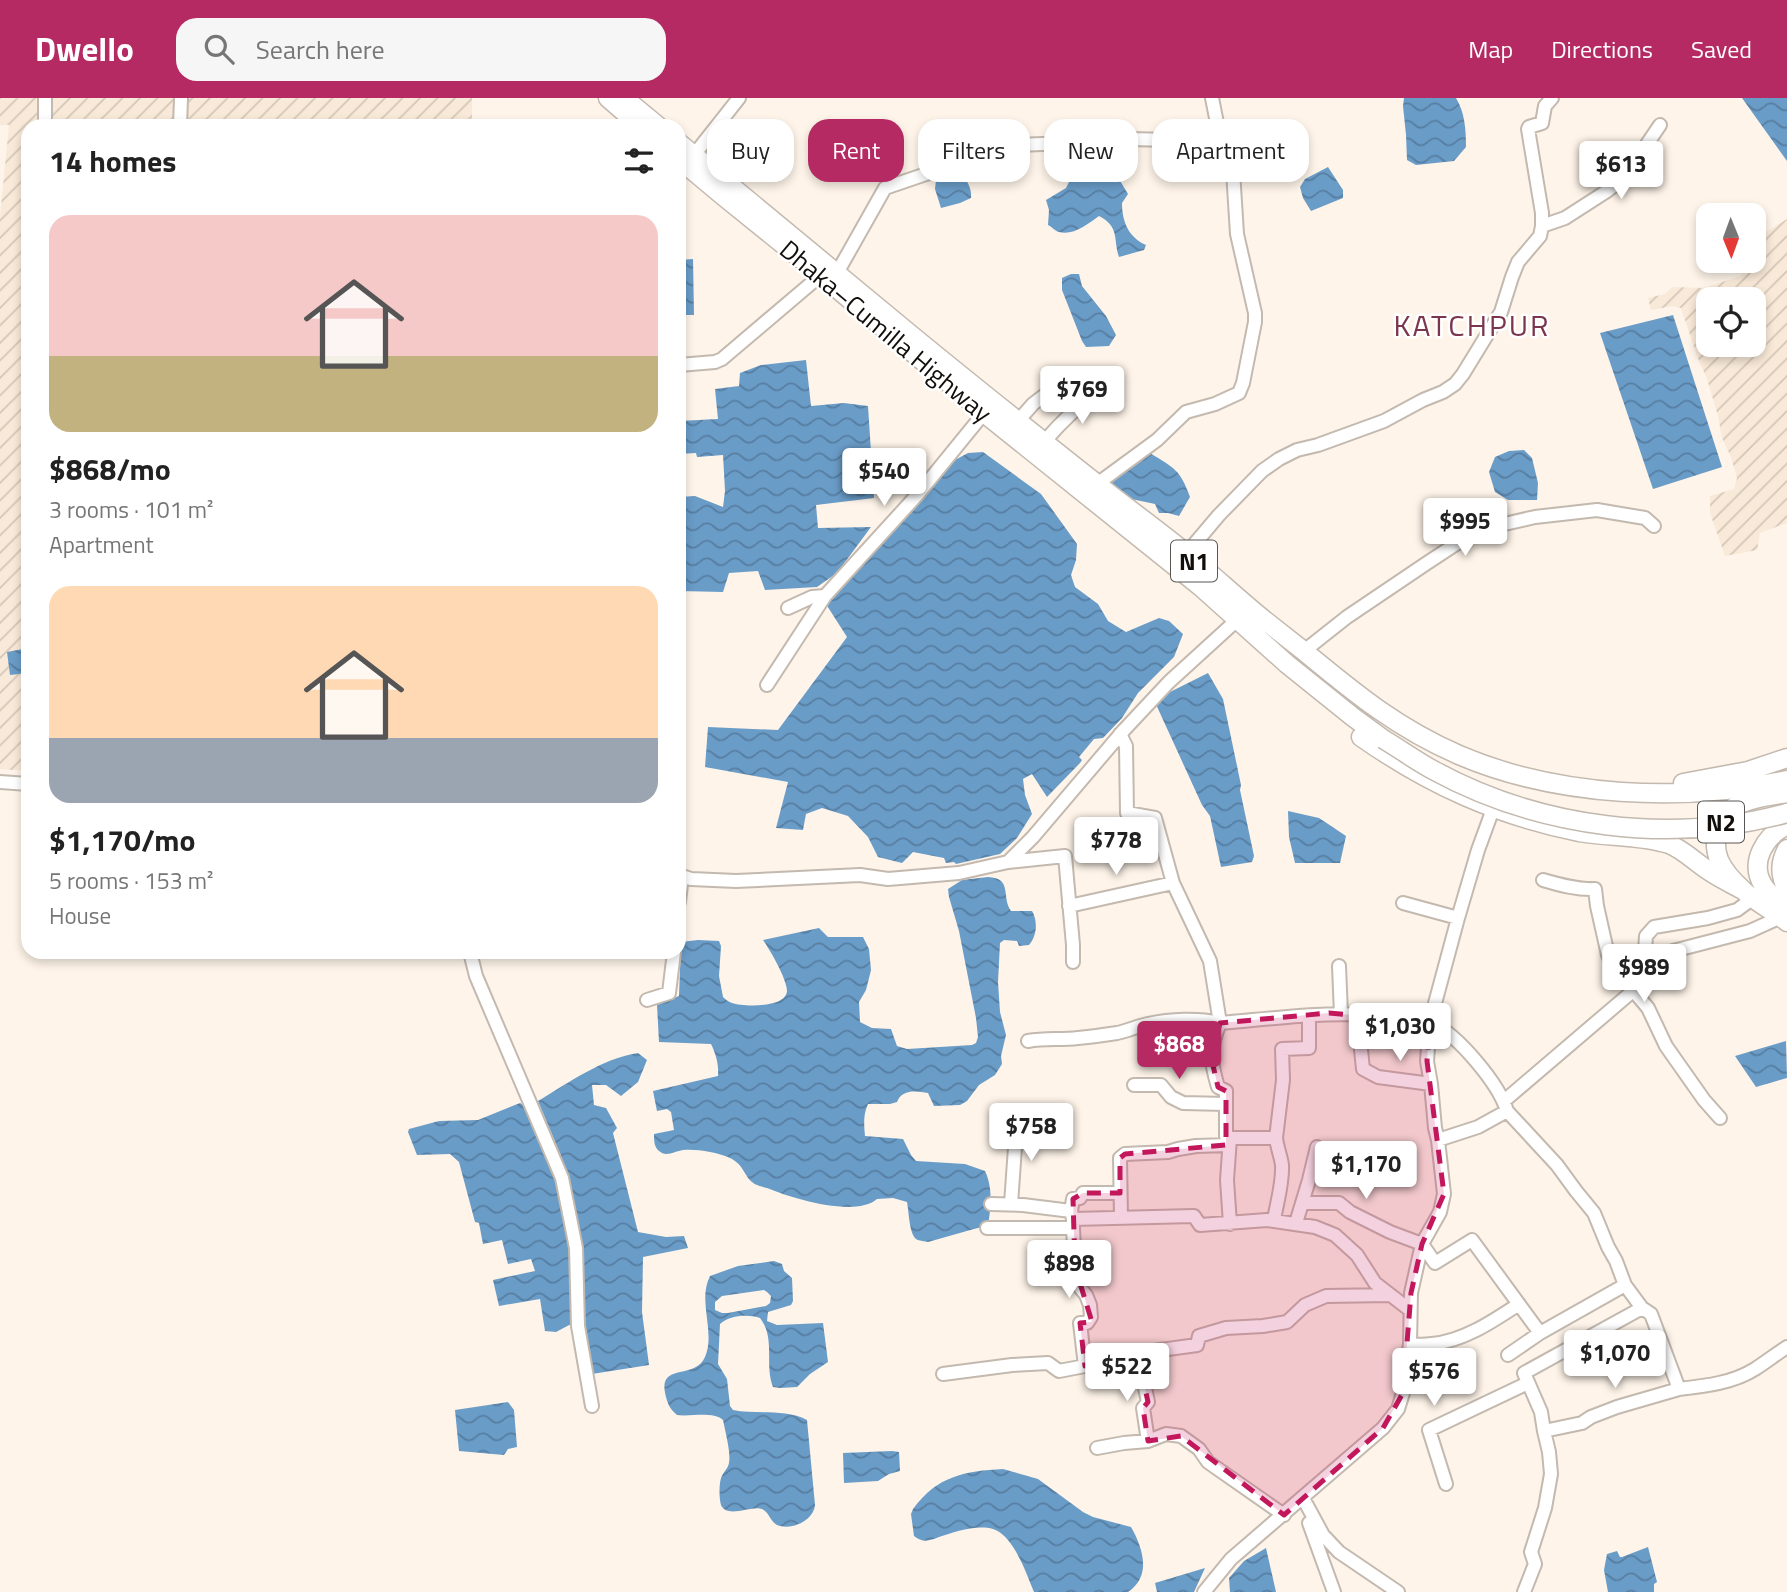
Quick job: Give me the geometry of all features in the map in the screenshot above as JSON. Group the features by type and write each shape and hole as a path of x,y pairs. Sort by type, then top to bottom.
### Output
{"highway":[{"path":"608,98 633,119"},
{"path":"624,98 650,119"},
{"name":"Dhaka–Cumilla Highway","path":"686,157 829,274 984,413 1201,587 1287,664 1383,739 1433,770 1485,794 1537,811 1637,828 1705,828 1787,813"},
{"name":"Dhaka–Cumilla Highway","path":"829,274 909,333 1186,554 1347,687 1427,740 1496,768 1585,788 1650,793 1717,792 1787,780"},
{"name":"N1","path":"1287,664 1305,692 1350,729 1438,785 1493,809 1534,821 1580,832 1669,845 1747,894"},
{"name":"N1","path":"1650,793 1668,785 1748,771 1787,758"},
{"name":"N2","path":"1785,916 1747,894 1720,860 1716,839 1717,828 1728,811 1737,805 1787,793"},
{"name":"N2","path":"1785,916 1764,887 1757,867 1764,844 1787,825"},
{"path":"1787,849 1781,872 1787,891"}],"street":[{"path":"45,98 46,119"},
{"path":"180,119 181,98"},
{"path":"686,157 739,98"},
{"path":"1212,98 1216,119"},
{"path":"1186,554 1262,471 1279,459 1297,450 1384,421 1455,384 1501,312 1518,262 1540,236 1542,226 1539,189 1528,130 1529,127 1542,123 1545,106 1552,98"},
{"path":"1542,226 1566,218 1624,178 1660,125"},
{"path":"686,364 722,359 829,274 885,188 961,164 982,152 1017,145 1152,140"},
{"path":"1097,484 1157,440 1186,412 1239,393 1255,313 1237,233 1234,182"},
{"path":"1018,421 1033,404 1067,378 1089,397"},
{"path":"1044,442 1066,417 1101,389"},
{"path":"768,685 825,596 918,494 984,413"},
{"path":"1304,652 1347,617 1459,542 1487,528 1535,517 1597,510 1645,517 1654,526"},
{"path":"788,608 812,597 825,596"},
{"path":"1008,862 1169,682 1237,620"},
{"path":"1120,734 1126,746 1127,813 1155,818 1173,883 1210,961 1220,1023 1211,1057 1218,1087 1226,1091 1230,1224"},
{"path":"0,782 21,783"},
{"path":"1204,1592 1231,1559 1383,1427 1398,1409 1403,1393 1409,1344 1411,1293 1422,1244 1440,1212 1444,1194 1427,1061 1430,1022 1478,850 1493,809"},
{"path":"686,878 736,881 860,875 888,879 959,873 1008,862 1065,856 1073,962"},
{"path":"1543,880 1580,890 1595,890 1608,955 1616,970 1648,1008 1666,1046 1720,1118"},
{"path":"1069,906 1173,883"},
{"path":"1438,1140 1478,1127 1506,1106 1634,990 1647,963 1646,936 1654,927 1737,911 1747,894"},
{"path":"1403,903 1458,918"},
{"path":"1647,963 1673,951 1750,931 1785,916"},
{"path":"472,959 476,976 562,1178 576,1248 578,1326 592,1406"},
{"path":"647,1000 669,993 673,959"},
{"path":"1339,966 1341,1014"},
{"path":"1028,1041 1076,1039 1120,1033 1171,1020 1220,1023 1329,1013 1375,1014 1430,1022 1443,1030 1481,1066 1506,1106 1558,1165 1594,1213 1625,1286 1642,1308 1651,1314 1679,1389"},
{"path":"1274,1220 1282,1180 1282,1163 1276,1138 1283,1080 1282,1049 1309,1048 1309,1016"},
{"path":"1360,1050 1363,1069 1378,1077 1431,1084"},
{"path":"1134,1085 1161,1085 1171,1097 1183,1103 1226,1104"},
{"path":"1011,1204 1017,1119"},
{"path":"1121,1218 1120,1158 1125,1154 1168,1152 1196,1146 1276,1138"},
{"path":"1296,1223 1317,1147"},
{"path":"1085,1366 1080,1324 1087,1323 1091,1317 1090,1305 1081,1289 1075,1267 1073,1199 1080,1198 1083,1193 1120,1193"},
{"path":"1302,1203 1339,1203 1350,1212 1390,1232 1422,1244 1435,1263 1472,1240 1540,1333"},
{"path":"991,1204 1011,1204 1072,1219"},
{"path":"987,1228 1072,1219 1194,1216 1200,1225 1267,1220 1296,1223 1335,1235 1357,1255 1375,1283 1410,1310"},
{"path":"1508,1355 1540,1333 1625,1286"},
{"path":"1148,1441 1143,1408 1148,1402 1139,1353 1197,1345 1199,1336 1226,1328 1287,1322 1305,1305 1326,1296 1390,1295"},
{"path":"1409,1344 1431,1345 1450,1341 1493,1321 1519,1304"},
{"path":"1524,1592 1535,1564 1531,1552 1545,1507 1551,1474 1541,1412 1524,1373 1642,1308"},
{"path":"1544,1431 1582,1423 1617,1407 1679,1389 1731,1380 1753,1370 1787,1346"},
{"path":"943,1374 1048,1363 1059,1371 1139,1360"},
{"path":"1446,1484 1429,1430 1528,1383"},
{"path":"1097,1448 1148,1441 1166,1434 1181,1436 1199,1449 1208,1462 1284,1515"},
{"path":"1302,1499 1334,1592"},
{"path":"1302,1499 1323,1535 1339,1552 1398,1592"}],"highlighted area":[{"path":"1329,1013 1430,1022 1427,1061 1444,1194 1422,1244 1411,1293 1403,1393 1383,1428 1284,1515 1181,1436 1148,1441 1143,1408 1148,1402 1139,1360 1085,1366 1080,1323 1092,1322 1075,1267 1073,1199 1083,1193 1120,1193 1120,1158 1125,1154 1226,1145 1226,1091 1218,1087 1211,1057 1220,1023"}],"shaded area":[{"path":"0,98 472,98 472,119 21,119 21,770 0,769 0,217 9,125 0,125"},
{"path":"1787,219 1787,523 1760,533 1757,550 1725,556 1710,513 1710,496 1734,489 1737,478 1722,438 1707,379 1697,357 1766,357 1766,287 1707,287 1741,276 1742,273 1766,273 1766,232"},
{"path":"1672,287 1696,288 1696,353 1681,308 1673,306 1651,310 1648,298 1665,294"}],"water":[{"path":"1404,98 1456,98 1464,122 1466,147 1454,161 1416,165 1407,160"},
{"path":"1742,98 1787,98 1787,161"},
{"path":"1328,167 1343,190 1343,198 1311,211 1300,187 1303,182 1309,182 1309,177"},
{"path":"936,182 968,182 971,198 941,208 935,189"},
{"path":"1069,182 1121,182 1128,194 1122,203 1125,222 1130,233 1146,245 1144,250 1119,257 1113,229 1099,216 1070,232 1059,232 1048,225 1049,210 1046,200 1066,188"},
{"path":"693,259 694,315 686,315 686,260"},
{"path":"1079,274 1082,286 1106,316 1116,335 1109,346 1086,347 1082,341 1062,290 1062,278"},
{"path":"1673,315 1722,467 1653,489 1600,333"},
{"path":"806,360 811,406 844,403 868,406 874,498 816,505 818,528 871,527 837,573 817,587 765,590 758,571 729,573 723,592 686,591 686,497 695,496 723,507 725,491 723,455 697,457 696,453 686,454 686,421 718,419 715,389 739,386 740,373 761,365"},
{"path":"1524,450 1532,458 1538,483 1537,500 1508,500 1495,492 1489,472 1495,457 1509,451"},
{"path":"983,452 1041,494 1077,544 1071,575 1075,587 1098,604 1108,621 1126,632 1159,618 1169,621 1183,634 1174,657 1138,693 1122,718 1103,738 1094,739 1079,757 1082,760 1080,763 1047,797 1032,774 1023,779 1032,814 1017,838 1000,854 956,864 946,863 944,858 913,852 902,863 878,857 868,837 848,816 822,808 806,814 803,830 776,828 788,782 705,767 708,727 778,730 847,637 824,601 953,461 968,453"},
{"path":"1150,453 1175,470 1183,480 1190,497 1179,516 1159,513 1155,504 1117,496 1111,486 1115,473 1135,459"},
{"path":"21,649 21,674 10,675 7,652"},
{"path":"1208,673 1223,699 1254,856 1252,862 1221,867 1210,816 1202,805 1154,700"},
{"path":"1288,811 1319,818 1346,836 1340,863 1295,863 1289,837"},
{"path":"996,878 1004,885 1011,911 1032,911 1036,924 1034,937 1029,945 1019,946 1017,941 1004,940 1000,943 998,982 1000,1012 1006,1035 1002,1064 995,1075 979,1085 967,1101 960,1105 934,1106 928,1093 910,1092 890,1104 868,1104 864,1124 865,1136 903,1139 916,1161 965,1164 985,1171 990,1191 988,1225 928,1242 920,1241 912,1232 907,1202 893,1198 877,1199 854,1207 823,1204 791,1197 755,1184 738,1164 725,1156 695,1150 664,1154 657,1149 654,1134 674,1130 671,1112 667,1109 657,1111 653,1091 718,1076 717,1060 711,1044 659,1042 657,1005 679,996 680,959 686,959 686,941 719,941 719,976 723,997 732,1003 754,1005 780,1001 787,991 774,957 763,940 819,928 828,937 863,937 869,949 871,970 866,990 859,1002 860,1022 872,1028 891,1029 897,1046 907,1049 972,1045 978,1037 976,1018 948,889 962,880"},
{"path":"1786,1041 1787,1078 1756,1087 1735,1056"},
{"path":"638,1053 647,1060 638,1082 621,1096 606,1085 592,1085 594,1105 606,1108 617,1128 613,1133 638,1232 666,1237 684,1236 688,1248 643,1257 642,1312 649,1365 592,1374 583,1318 579,1240 561,1156 538,1101 611,1060"},
{"path":"520,1103 525,1106 548,1152 563,1203 571,1245 573,1323 556,1332 545,1331 540,1299 499,1306 493,1280 535,1271 531,1259 508,1264 502,1240 483,1244 459,1162 450,1154 417,1155 408,1132 409,1129 439,1121 478,1120"},
{"path":"774,1261 782,1264 784,1271 792,1278 791,1305 768,1312 767,1321 777,1325 823,1323 828,1362 797,1387 780,1388 773,1387 769,1369 768,1334 760,1318 739,1316 720,1324 718,1364 727,1379 730,1406 733,1410 789,1414 807,1420 815,1505 806,1520 789,1527 777,1525 762,1509 724,1509 720,1502 720,1484 728,1465 729,1447 723,1420 708,1415 677,1415 666,1397 666,1379 693,1368 705,1357 709,1337 705,1296 710,1276 738,1266","holes":["764,1290 771,1296 770,1303 766,1306 728,1313 715,1310 715,1302 722,1296"]},
{"path":"508,1402 514,1410 517,1447 508,1449 504,1455 459,1451 455,1410"},
{"path":"899,1452 900,1471 878,1481 844,1483 843,1453"},
{"path":"1003,1469 1038,1479 1093,1517 1131,1527 1143,1561 1143,1570 1136,1585 1128,1592 1034,1592 1013,1547 993,1529 966,1529 926,1541 914,1536 911,1514 932,1489 953,1477 976,1471"},
{"path":"1648,1547 1657,1582 1654,1584 1654,1592 1608,1592 1604,1570 1607,1554 1617,1551 1622,1557"},
{"path":"1266,1548 1276,1592 1230,1592 1229,1578 1244,1561"},
{"path":"1205,1568 1194,1592 1157,1592 1155,1583"}],"district":[{"name":"KATCHPUR","path":"1472,325"}]}
